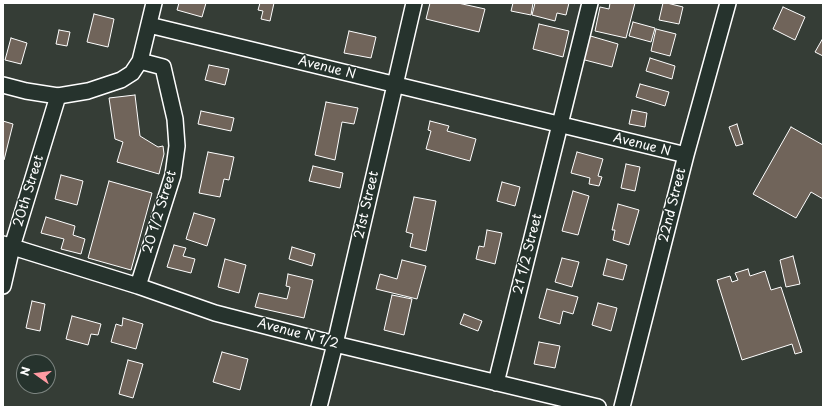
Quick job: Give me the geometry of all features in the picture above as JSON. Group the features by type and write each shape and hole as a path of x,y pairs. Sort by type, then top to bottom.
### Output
{"street":[{"path":"3,85 26,91 58,96 88,91 121,80 132,73 140,61 154,3"},
{"name":"21st Street","path":"319,407 414,3"},
{"name":"21 1/2 Street","path":"496,383 590,3"},
{"name":"22nd Street","path":"622,407 686,155 728,3"},
{"name":"Avenue N","path":"149,25 686,155"},
{"name":"20 1/2 Street","path":"138,286 173,176 177,146 175,119 163,67 140,61"},
{"name":"20th Street","path":"3,286 8,246 58,96"},
{"name":"Avenue N 1/2","path":"8,246 138,286 215,312 335,344 598,407"}],"building":[{"path":"179,3 206,3 202,17 177,10"},
{"path":"260,3 274,3 270,21 261,19 263,11 258,10"},
{"path":"430,3 458,3 485,9 479,32 426,19"},
{"path":"513,3 533,3 531,15 511,11"},
{"path":"535,3 569,3 566,15 557,13 555,21 532,15"},
{"path":"610,3 635,3 626,38 595,31 600,7 609,9"},
{"path":"663,3 683,7 679,24 659,20"},
{"path":"783,7 805,17 795,40 773,29"},
{"path":"94,14 114,19 108,47 87,42"},
{"path":"633,22 655,28 651,42 629,36"},
{"path":"539,24 569,31 563,57 533,49"},
{"path":"656,29 676,34 670,56 651,51"},
{"path":"59,30 70,32 67,46 56,44"},
{"path":"349,31 376,37 371,58 344,53"},
{"path":"587,35 618,44 612,67 581,59"},
{"path":"11,38 27,43 21,64 5,60"},
{"path":"823,38 823,56 815,52"},
{"path":"650,58 675,66 672,79 646,71"},
{"path":"209,65 229,69 225,85 205,80"},
{"path":"640,84 669,92 665,106 636,97"},
{"path":"135,95 140,136 158,147 163,146 164,154 159,174 117,162 123,142 115,139 109,98"},
{"path":"326,102 358,108 354,124 342,122 335,160 315,155"},
{"path":"632,110 647,113 645,127 629,124"},
{"path":"201,111 234,118 231,131 198,124"},
{"path":"3,121 13,124 4,160 3,160"},
{"path":"430,121 449,126 447,131 476,139 470,161 426,149 431,131 428,130"},
{"path":"737,124 743,144 736,146 729,127"},
{"path":"791,127 823,145 823,199 811,192 796,218 753,194"},
{"path":"208,152 234,157 229,180 224,179 220,197 199,193"},
{"path":"577,152 603,159 598,176 602,177 599,186 589,184 590,178 571,173"},
{"path":"626,164 640,167 635,191 621,188"},
{"path":"313,166 343,173 340,188 309,181"},
{"path":"61,175 83,181 77,205 55,199"},
{"path":"109,181 152,193 131,270 88,258"},
{"path":"502,182 520,187 515,206 497,201"},
{"path":"573,191 589,196 578,235 562,231"},
{"path":"414,197 436,201 426,251 410,247 413,234 406,232"},
{"path":"618,204 639,210 629,245 613,240 615,230 612,230"},
{"path":"194,213 215,219 207,246 186,239"},
{"path":"46,217 75,226 73,235 85,239 81,254 61,249 64,239 41,233"},
{"path":"487,230 502,233 495,264 476,259 479,246 484,247"},
{"path":"174,245 186,248 183,256 195,259 191,273 167,267"},
{"path":"292,247 315,254 312,266 289,259"},
{"path":"793,256 800,284 786,287 780,260"},
{"path":"562,258 579,262 572,287 555,282"},
{"path":"225,259 246,265 239,293 218,287"},
{"path":"607,259 627,265 623,280 603,275"},
{"path":"402,260 426,266 417,299 376,289 380,274 397,279"},
{"path":"748,269 750,276 765,271 771,290 781,287 802,352 795,354 792,344 742,360 717,280 730,276 732,282 738,280 735,273"},
{"path":"288,274 313,280 304,318 255,307 259,293 287,299 290,287 286,286"},
{"path":"547,289 578,297 573,314 563,311 560,324 539,318"},
{"path":"392,295 412,299 404,335 384,330"},
{"path":"32,301 45,304 40,331 26,328"},
{"path":"598,303 617,308 611,331 592,325"},
{"path":"464,314 482,321 478,331 460,324"},
{"path":"72,316 101,324 98,335 91,334 88,345 66,339"},
{"path":"123,318 143,324 136,349 111,342 116,324 122,326"},
{"path":"539,342 560,346 555,368 534,364"},
{"path":"222,352 248,359 240,390 213,382"},
{"path":"128,360 143,364 133,398 119,394"}]}
